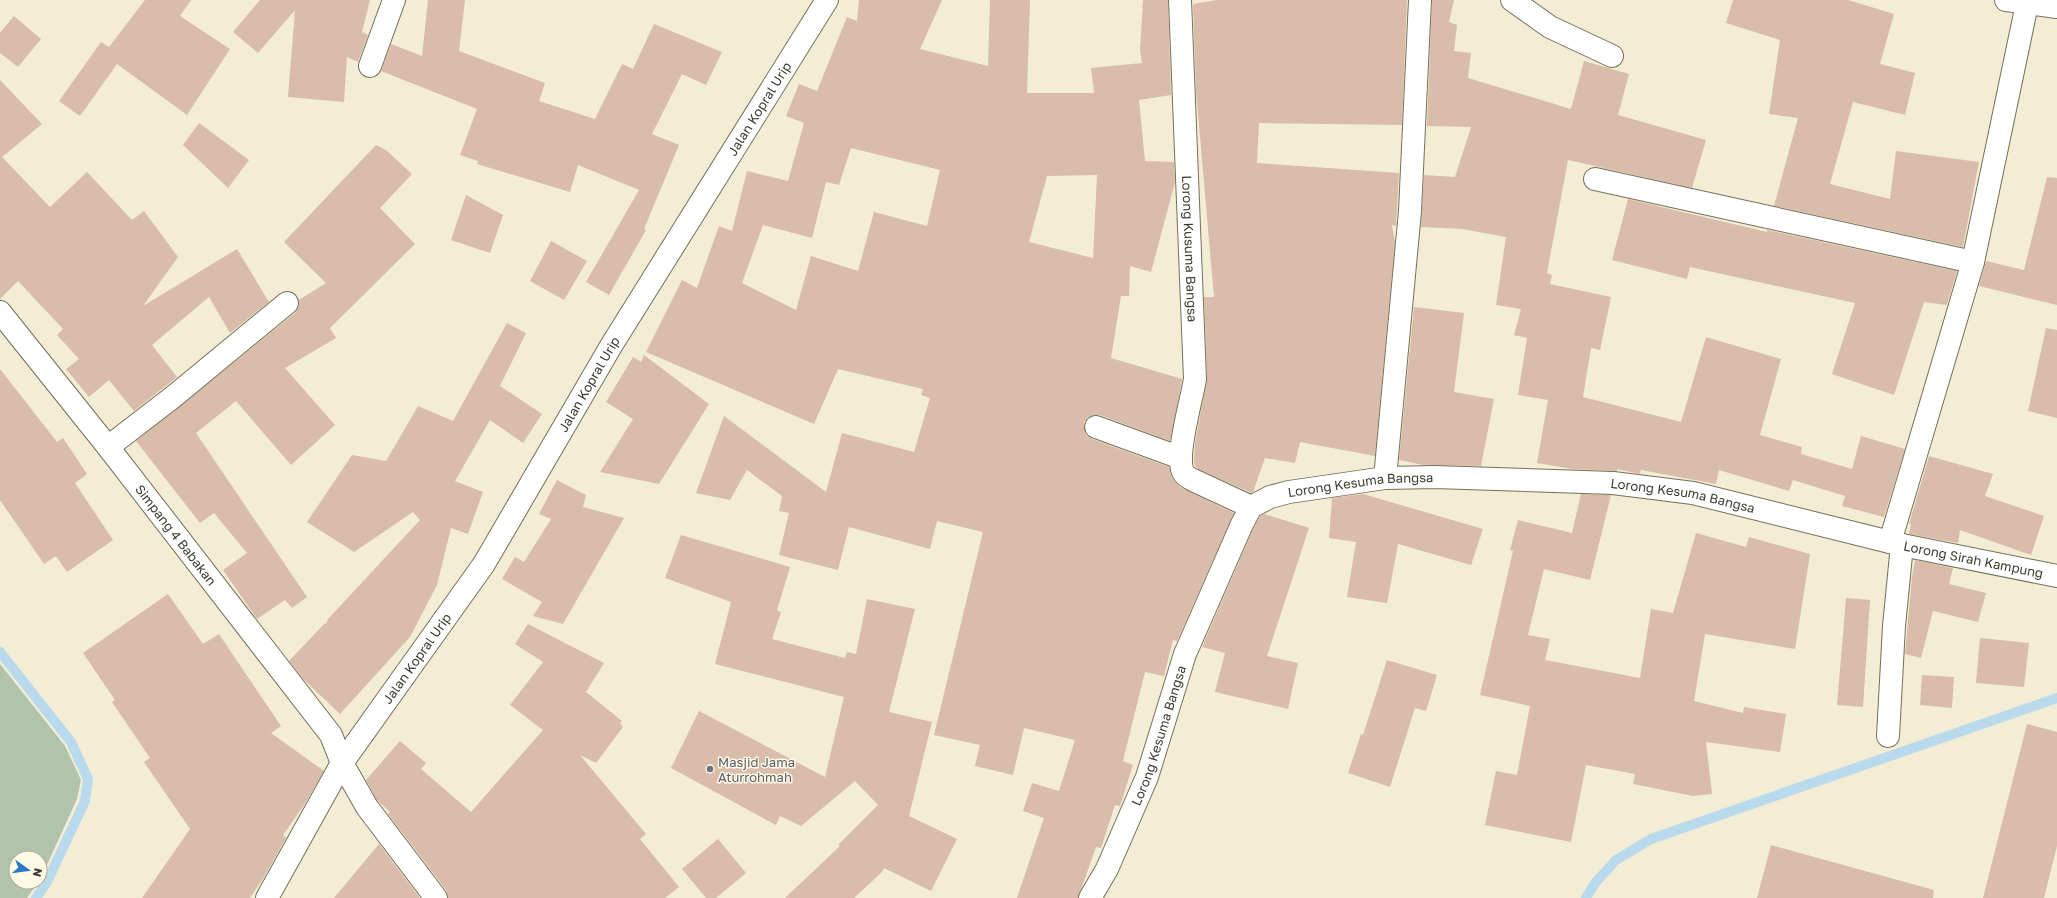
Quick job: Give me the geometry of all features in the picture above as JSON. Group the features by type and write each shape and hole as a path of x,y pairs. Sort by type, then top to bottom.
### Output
{"street":[{"path":"370,66 394,0"},
{"name":"Jalan Kopral Urip","path":"267,898 342,763 484,564 611,346 826,0"},
{"name":"Lorong Kusuma Bangsa","path":"1180,0 1195,379 1183,439 1181,458 1182,469 1186,475 1251,507"},
{"path":"1385,478 1410,211 1420,0"},
{"path":"1512,0 1550,27 1612,56"},
{"path":"1888,736 1894,626 1896,543 1974,262 2017,2 2057,7"},
{"path":"1595,179 1974,262"},
{"path":"108,447 287,303"},
{"name":"Simpang 4 Babakan","path":"0,312 108,447 331,735 342,763"},
{"path":"1096,427 1181,458"},
{"name":"Lorong Kesuma Bangsa","path":"1095,896 1146,777 1185,654 1242,524 1251,507 1270,497 1289,492 1385,478 1435,477 1614,482 1693,493 1896,543"},
{"name":"Lorong Sirah Kampung","path":"1896,543 2057,576"},
{"path":"342,763 366,807 436,898"}],"green space":[{"path":"0,664 65,746 81,780 77,799 48,862 48,850 8,850 8,890 32,890 27,898 0,898"}],"building":[{"path":"145,0 191,0 180,16 230,49 187,115 117,64 80,116 59,101 101,42 109,47"},
{"path":"260,0 370,0 362,32 368,35 358,62 347,57 344,102 288,97 295,10 258,53 233,32"},
{"path":"428,0 465,0 459,51 545,83 539,101 595,119 622,64 633,69 654,24 722,52 706,85 682,74 652,134 679,145 644,229 646,230 609,295 586,282 639,190 578,165 570,192 477,164 478,161 460,155 477,109 381,71 391,44 422,56"},
{"path":"859,0 942,0 920,49 988,66 990,0 1030,0 1027,93 1094,93 1091,68 1142,63 1140,50 1143,0 1168,0 1171,95 1139,100 1145,161 1174,162 1175,182 1151,272 1130,266 1129,296 1121,296 1111,358 1182,379 1181,386 1170,441 1100,415 1088,417 1084,422 1084,429 1086,435 1092,439 1169,467 1172,478 1180,487 1234,513 1177,641 1173,640 1164,676 1145,672 1123,761 1133,765 1120,806 1115,805 1101,848 1096,847 1078,898 1017,898 1044,818 1023,811 1032,783 1059,791 1075,740 1024,728 1013,775 975,766 980,745 934,735 983,532 937,521 930,549 849,527 838,570 779,555 789,513 779,511 782,496 747,470 730,500 696,493 724,416 826,492 842,433 914,452 930,398 921,395 923,389 838,369 814,424 646,352 682,280 697,288 719,226 732,231 747,171 788,181 804,123 786,116 799,84 817,91 847,17 857,21","holes":["851,148 940,170 927,226 874,212 858,271 811,256 796,310 742,283 763,225 812,238 826,182 839,185","1097,175 1093,258 1029,242 1047,176"]},
{"path":"1217,0 1407,0 1402,125 1259,123 1257,163 1399,173 1396,226 1392,225 1395,242 1375,456 1300,442 1295,463 1265,458 1253,492 1251,493 1196,468 1194,462 1195,442 1207,379 1204,297 1214,297 1196,91 1193,4"},
{"path":"1432,0 1454,0 1449,22 1457,25 1454,51 1471,53 1468,78 1571,109 1584,61 1629,74 1618,115 1706,140 1692,188 1568,160 1547,273 1552,275 1550,284 1611,297 1600,350 1591,348 1583,397 1681,422 1706,337 1781,359 1760,435 1802,447 1801,454 1852,469 1861,436 1905,449 1884,517 1842,506 1845,496 1793,480 1789,491 1719,470 1716,484 1641,470 1640,474 1617,469 1617,471 1572,469 1537,463 1548,400 1518,395 1527,338 1514,335 1521,309 1496,305 1506,237 1462,229 1421,227 1424,175 1455,177 1471,127 1427,126"},
{"path":"1733,0 1848,0 1894,14 1880,64 1915,73 1905,115 1853,102 1830,184 1890,199 1896,151 1979,162 1963,247 1774,206 1798,118 1769,114 1780,40 1726,23"},
{"path":"14,16 41,39 18,67 0,53 0,33"},
{"path":"0,80 42,124 2,157 50,207 87,172 132,220 144,211 178,257 143,306 237,249 269,302 230,333 209,297 152,345 177,377 134,411 109,380 89,397 66,369 79,359 57,335 63,329 18,281 0,299"},
{"path":"199,123 249,160 228,188 183,145"},
{"path":"376,145 386,150 412,174 380,208 415,244 330,328 336,338 285,368 335,425 291,465 236,401 196,433 307,597 292,608 285,600 257,619 223,570 247,553 214,513 200,523 136,441 295,313 299,307 299,300 326,283 284,242"},
{"path":"2047,177 2057,178 2057,305 1979,286 1986,261 2024,270"},
{"path":"466,195 503,215 490,253 451,240"},
{"path":"1628,199 1767,232 1767,230 1957,271 1947,305 1924,302 1894,395 1832,374 1855,303 1690,267 1687,279 1612,260"},
{"path":"551,241 587,261 564,300 530,281"},
{"path":"1414,307 1464,313 1454,392 1494,399 1481,466 1423,465 1399,460"},
{"path":"507,323 526,333 500,386 542,414 523,443 490,420 455,481 483,492 468,534 451,528 437,585 410,637 340,714 303,679 289,661 325,623 326,624 328,619 420,520 413,512 354,552 307,522 352,455 386,461 418,406 453,421"},
{"path":"2046,328 2057,330 2057,418 2028,411"},
{"path":"644,355 709,404 659,484 600,472 633,419 606,402 633,357 641,362"},
{"path":"0,369 57,442 63,438 87,474 75,483 113,540 67,572 56,556 44,564 0,500"},
{"path":"1929,456 1993,474 1985,496 2044,516 2031,555 1960,530 1958,543 1909,534 1911,524 1909,524"},
{"path":"557,480 586,495 583,507 624,518 563,624 533,616 542,602 502,579 515,557 524,562 551,519 539,514"},
{"path":"1363,494 1483,529 1471,565 1398,544 1387,603 1347,597 1356,542 1329,538 1332,498"},
{"path":"1581,494 1611,495 1590,580 1544,569 1528,635 1550,639 1545,660 1640,678 1651,609 1673,613 1696,533 1746,547 1749,537 1810,554 1795,649 1705,634 1694,701 1743,713 1744,707 1786,714 1780,752 1706,742 1712,794 1693,796 1633,784 1635,774 1586,765 1571,842 1485,825 1496,771 1517,775 1530,706 1480,695 1513,551 1510,550 1518,520 1572,533"},
{"path":"1264,514 1309,528 1267,656 1298,663 1288,709 1215,692 1225,653 1202,647 1253,529 1260,516"},
{"path":"681,535 790,567 777,610 781,612 772,639 845,658 847,652 856,654 867,599 915,609 889,712 932,722 909,816 957,839 931,891 884,868 882,872 854,898 785,898 840,846 838,845 878,805 855,781 801,826 780,816 776,825 671,768 699,711 825,777 844,697 715,664 731,602 665,578"},
{"path":"1915,560 1953,568 1949,584 1986,593 1978,622 1933,611 1921,658 1905,654 1912,576"},
{"path":"168,594 203,644 219,634 281,726 271,733 324,771 304,805 283,835 286,838 264,877 250,898 142,898 190,829 144,762 150,758 112,702 115,700 83,653"},
{"path":"1846,598 1870,600 1863,707 1837,705"},
{"path":"528,624 604,663 586,692 622,721 620,723 623,727 596,763 580,755 646,834 640,839 679,887 665,898 448,898 446,890 388,814 390,812 377,800 366,780 400,741 426,763 421,769 471,812 543,730 510,705 543,662 515,644"},
{"path":"1980,638 2029,643 2024,687 1976,683"},
{"path":"1387,660 1437,675 1426,711 1415,708 1390,787 1348,773 1361,734 1363,735"},
{"path":"1922,675 1954,677 1952,708 1920,705"},
{"path":"2027,724 2057,732 2057,846 2044,898 1983,898"},
{"path":"718,839 746,873 716,898 706,898 682,869"},
{"path":"379,844 420,898 334,898"},
{"path":"1771,845 1934,890 1933,898 1757,898"}],"waterway":[{"path":"0,652 71,742 88,779 85,801 47,882 36,898"},
{"path":"1586,898 1595,883 1616,860 1651,839 2057,698"}],"place":[{"name":"Masjid Jama Aturrohmah","path":"710,769"}]}
